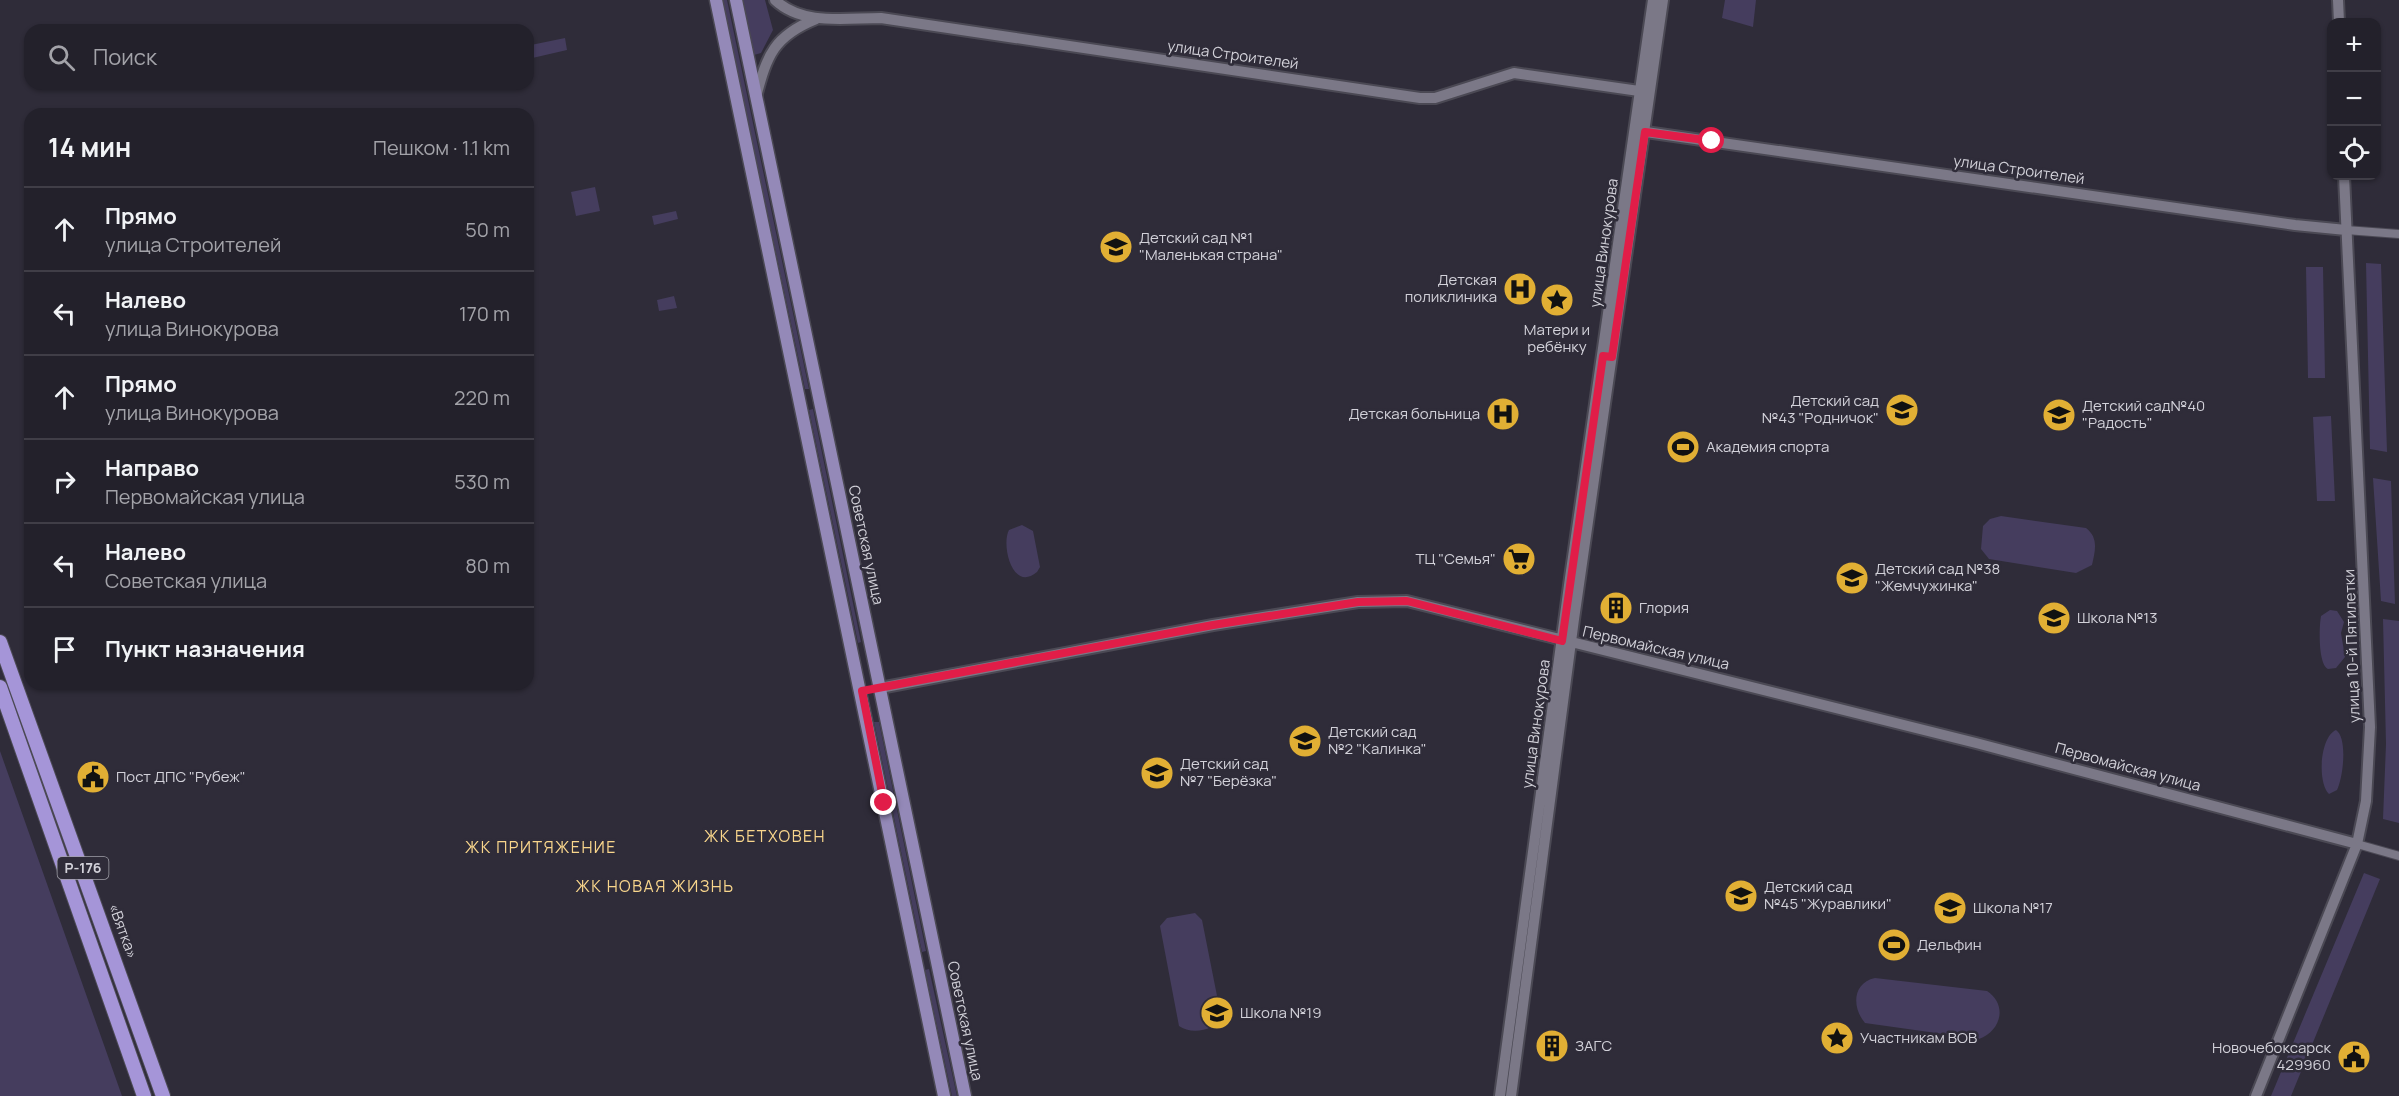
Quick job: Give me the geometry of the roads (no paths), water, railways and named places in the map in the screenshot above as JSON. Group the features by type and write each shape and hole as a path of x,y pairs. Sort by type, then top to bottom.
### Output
{"highway":[{"name":"«Вятка»","path":"0,642 164,1096"},
{"name":"Р-176","path":"0,687 144,1096"}],"main road":[{"path":"716,0 862,691 944,1096"},
{"name":"Советская улица","path":"736,0 965,1096"},
{"path":"801,398 819,394"},
{"name":"Первомайская улица","path":"862,691 880,688"},
{"path":"917,962 937,958"}],"street":[{"name":"улица Строителей","path":"775,0 792,13 816,18 881,18 1420,98 1435,98 1514,73 1646,92"},
{"name":"улица Винокурова","path":"1646,92 1653,0"},
{"name":"улица Винокурова","path":"1500,1096 1508,1078 1640,131 1663,0"},
{"path":"2338,0 2339,18"},
{"name":"улица Строителей","path":"756,97 764,66 773,48 794,27 816,18"},
{"name":"улица Строителей","path":"1640,131 2295,225 2399,234"},
{"name":"улица 10-й Пятилетки","path":"2256,1096 2358,844 2366,801 2370,727 2344,180"},
{"name":"Первомайская улица","path":"880,688 1213,625 1358,602 1407,601 1976,743 2399,856"},
{"name":"улица Винокурова","path":"1508,1078 1511,1096"}],"place":[{"name":"Детский сад №1 \"Маленькая страна\"","path":"1116,247"},
{"name":"Детская поликлиника","path":"1520,289"},
{"name":"Матери и ребёнку","path":"1557,300"},
{"name":"Детский сад №43 \"Родничок\"","path":"1902,410"},
{"name":"Детская больница","path":"1503,414"},
{"name":"Детский сад№40 \"Радость\"","path":"2059,415"},
{"name":"Академия спорта","path":"1683,447"},
{"name":"ТЦ \"Семья\"","path":"1519,559"},
{"name":"Детский сад №38 \"Жемчужинка\"","path":"1852,578"},
{"name":"Глория","path":"1616,608"},
{"name":"Школа №13","path":"2054,618"},
{"name":"Детский сад №2 \"Калинка\"","path":"1305,741"},
{"name":"Детский сад №7 \"Берёзка\"","path":"1157,773"},
{"name":"Пост ДПС \"Рубеж\"","path":"93,777"},
{"name":"Детский сад №45 \"Журавлики\"","path":"1741,896"},
{"name":"Школа №17","path":"1950,908"},
{"name":"Дельфин","path":"1894,945"},
{"name":"Школа №19","path":"1217,1013"},
{"name":"Участникам ВОВ","path":"1837,1038"},
{"name":"ЗАГС","path":"1552,1046"},
{"name":"Новочебоксарск 429960","path":"2354,1057"}],"district":[{"name":"ЖК БЕТХОВЕН","path":"765,836"},
{"name":"ЖК ПРИТЯЖЕНИЕ","path":"541,847"},
{"name":"ЖК НОВАЯ ЖИЗНЬ","path":"655,886"}]}
